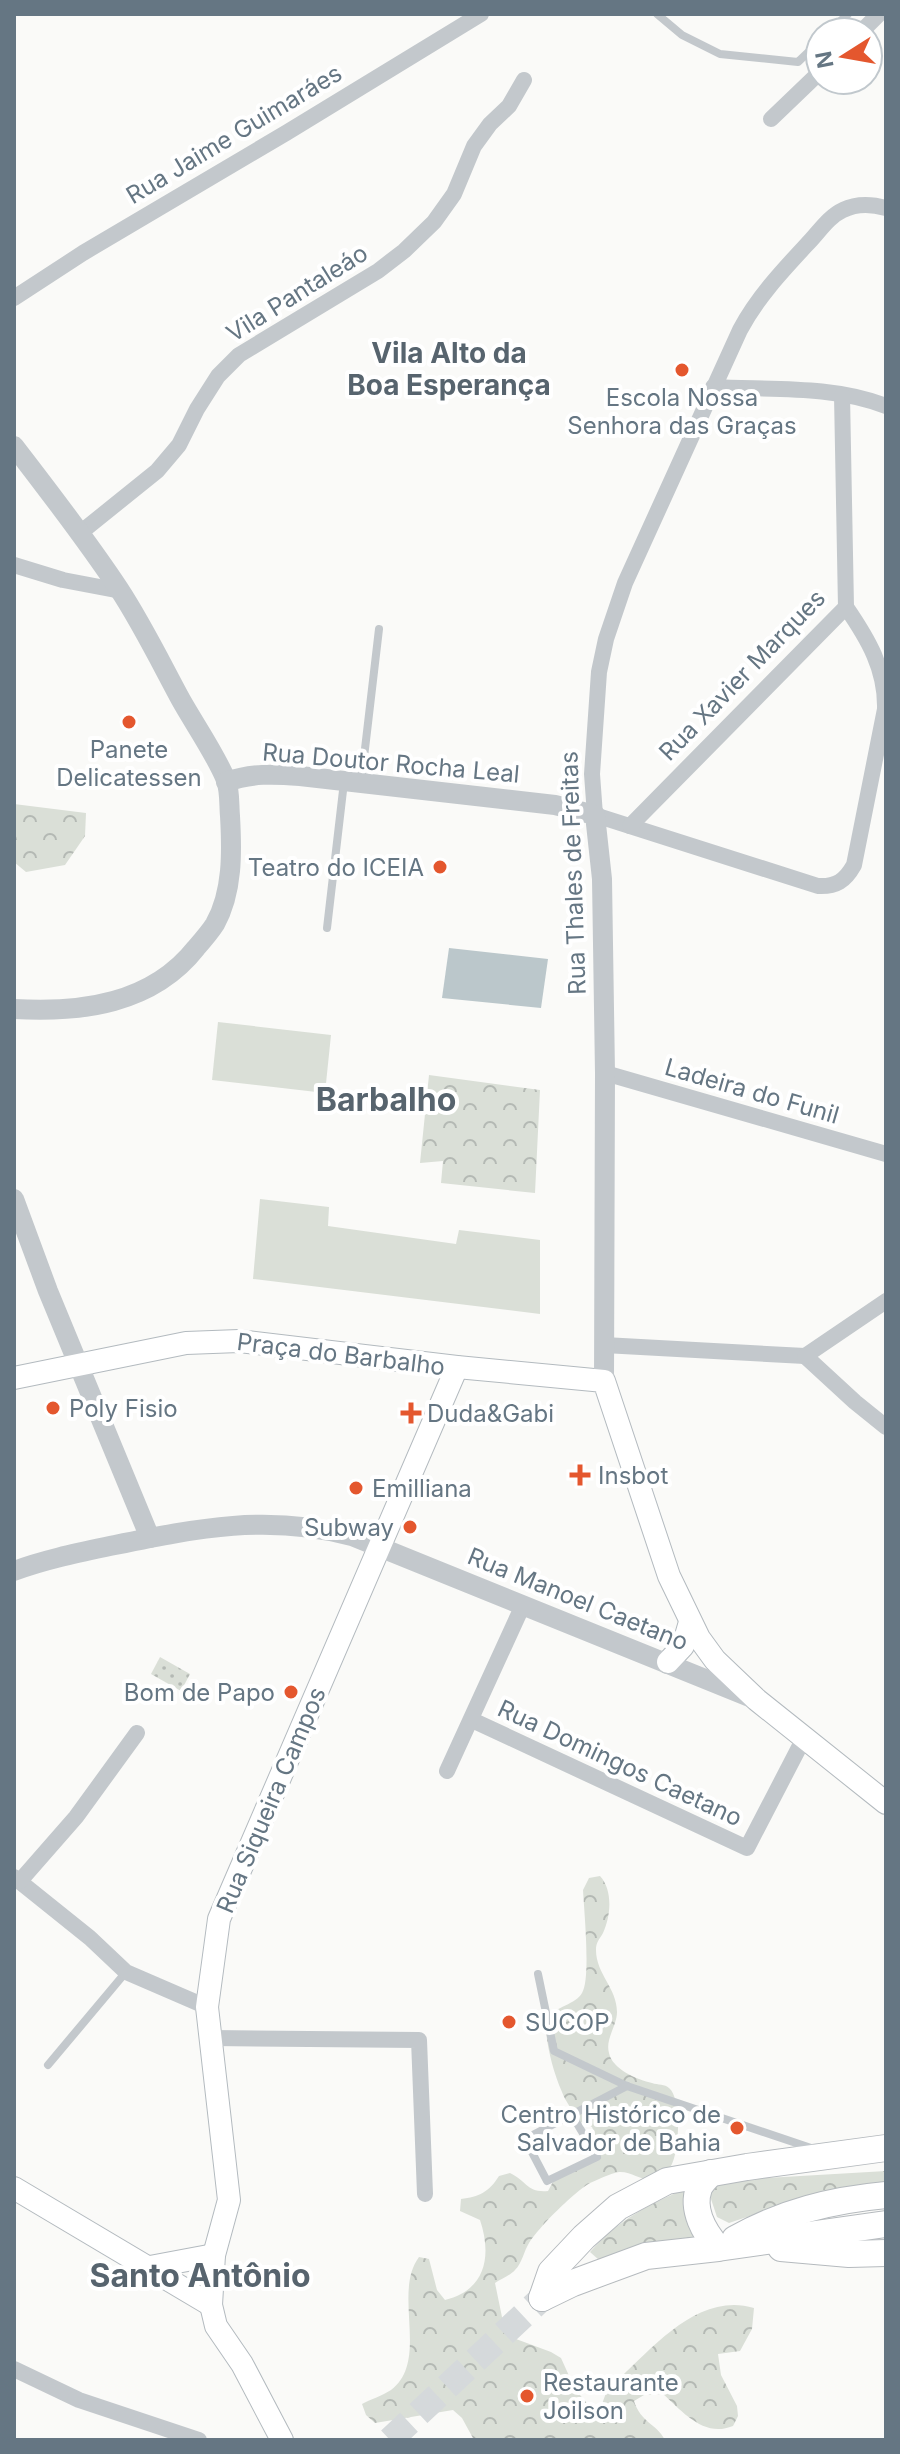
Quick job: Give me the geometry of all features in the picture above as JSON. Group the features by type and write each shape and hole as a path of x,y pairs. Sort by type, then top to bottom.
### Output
{"main road":[{"name":"Praça do Barbalho","path":"14,1378 186,1343 215,1341 604,1381"},
{"name":"Rua Siqueira Campos","path":"211,2305 214,2255 229,2200 207,2007 219,1919 457,1367"},
{"path":"604,1381 666,1583 715,1660 757,1700 886,1803"},
{"path":"668,1662 683,1646 690,1622"},
{"path":"886,2148 667,2181 618,2207 584,2237 551,2272 542,2298 646,2256 886,2224"},
{"path":"711,2173 699,2186 701,2224 730,2246 849,2254 886,2253"},
{"path":"14,2188 211,2305 216,2326 242,2364 282,2440"},
{"path":"730,2246 765,2222 808,2207 886,2195"},
{"path":"150,2267 214,2255"}],"street":[{"name":"Rua Jaime Guimaráes","path":"14,298 83,253 481,14"},
{"name":"Vila Pantaleáo","path":"80,533 157,471 179,445 218,376 239,355 378,271 434,222 454,194 474,146 490,124 509,106 524,80"},
{"path":"771,119 804,87"},
{"name":"Rua Thales de Freitas","path":"604,1381 602,879 592,774 599,672 606,639 625,583 750,311 833,216 856,205 886,208"},
{"path":"713,387 813,391 886,406"},
{"name":"Rua Xavier Marques","path":"630,826 846,607 842,395"},
{"path":"14,446 121,591 226,782 231,836 227,885 215,924 190,956 155,986 120,1000 73,1009 14,1009"},
{"path":"14,565 63,580 121,591"},
{"name":"Rua Doutor Rocha Leal","path":"226,782 269,773 555,805 829,887 847,877 854,865 885,709 885,694 876,657 846,607"},
{"name":"Ladeira do Funil","path":"605,1073 886,1154"},
{"path":"14,1199 48,1291 150,1538"},
{"path":"604,1345 805,1356 886,1301"},
{"path":"805,1356 886,1427"},
{"name":"Rua Manoel Caetano","path":"14,1571 77,1553 210,1527 294,1524 352,1536 523,1605 641,1645 668,1662 757,1700"},
{"path":"447,1771 523,1605"},
{"name":"Rua Domingos Caetano","path":"472,1720 747,1848 804,1738"},
{"path":"137,1733 76,1817 17,1879 90,1938 126,1972 207,2007"},
{"path":"212,2038 419,2040 425,2194"},
{"path":"14,2369 79,2400 199,2440"}],"lane":[{"path":"657,14 682,35 720,54 798,62 804,56"},
{"path":"327,928 379,629"},
{"path":"48,2065 126,1972"},
{"path":"538,1974 554,2051 627,2086 830,2155"},
{"path":"572,2115 597,2157 547,2181 525,2139 627,2086"}],"green space":[{"path":"14,804 86,813 85,836 65,865 26,872 14,862"},
{"path":"218,1022 331,1035 325,1093 212,1080"},
{"path":"429,1075 540,1090 535,1193 441,1183 443,1161 420,1163"},
{"path":"260,1199 329,1207 328,1226 456,1244 459,1230 540,1240 540,1314 253,1279"},
{"path":"160,1657 190,1674 181,1691 151,1674"},
{"path":"600,1876 607,1888 609,1911 597,1945 597,1959 614,1996 617,2012 609,2053 615,2064 626,2073 666,2086 673,2094 678,2128 673,2162 662,2176 655,2179 616,2173 590,2183 566,2202 534,2236 515,2270 495,2283 502,2317 516,2339 561,2358 575,2389 590,2407 602,2404 610,2382 620,2378 664,2337 697,2314 734,2305 754,2308 752,2329 740,2351 718,2354 721,2375 737,2406 738,2416 733,2426 713,2429 686,2415 663,2394 644,2395 634,2401 641,2414 665,2440 474,2440 462,2418 453,2410 375,2423 366,2415 362,2404 391,2390 402,2377 408,2362 409,2289 419,2257 429,2259 437,2290 445,2300 469,2288 482,2270 484,2233 480,2220 460,2211 461,2199 483,2193 499,2176 510,2173 531,2188 548,2191 556,2176 602,2153 592,2127 576,2120 564,2096 550,2056 545,2018 582,1993 587,1960 583,1890 589,1878"},
{"path":"886,2171 886,2183 810,2196 729,2223 717,2217 710,2196 717,2181"},
{"path":"688,2188 697,2239 599,2260 590,2252 635,2214"}],"shaded area":[{"path":"449,948 548,959 541,1008 442,998"}],"tunnel":[{"path":"390,2440 542,2298"}],"place":[{"name":"Escola Nossa Senhora das Graças","path":"682,370"},
{"name":"Panete Delicatessen","path":"129,722"},
{"name":"Teatro do ICEIA","path":"440,867"},
{"name":"Poly Fisio","path":"53,1408"},
{"name":"Duda&Gabi","path":"411,1413"},
{"name":"Insbot","path":"580,1475"},
{"name":"Emilliana","path":"356,1488"},
{"name":"Subway","path":"410,1527"},
{"name":"Bom de Papo","path":"291,1692"},
{"name":"SUCOP","path":"509,2022"},
{"name":"Centro Histórico de Salvador de Bahia","path":"737,2128"},
{"name":"Restaurante Joilson","path":"527,2396"}],"district":[{"name":"Vila Alto da Boa Esperança","path":"449,369"},
{"name":"Barbalho","path":"386,1099"},
{"name":"Santo Antônio","path":"200,2275"}]}
